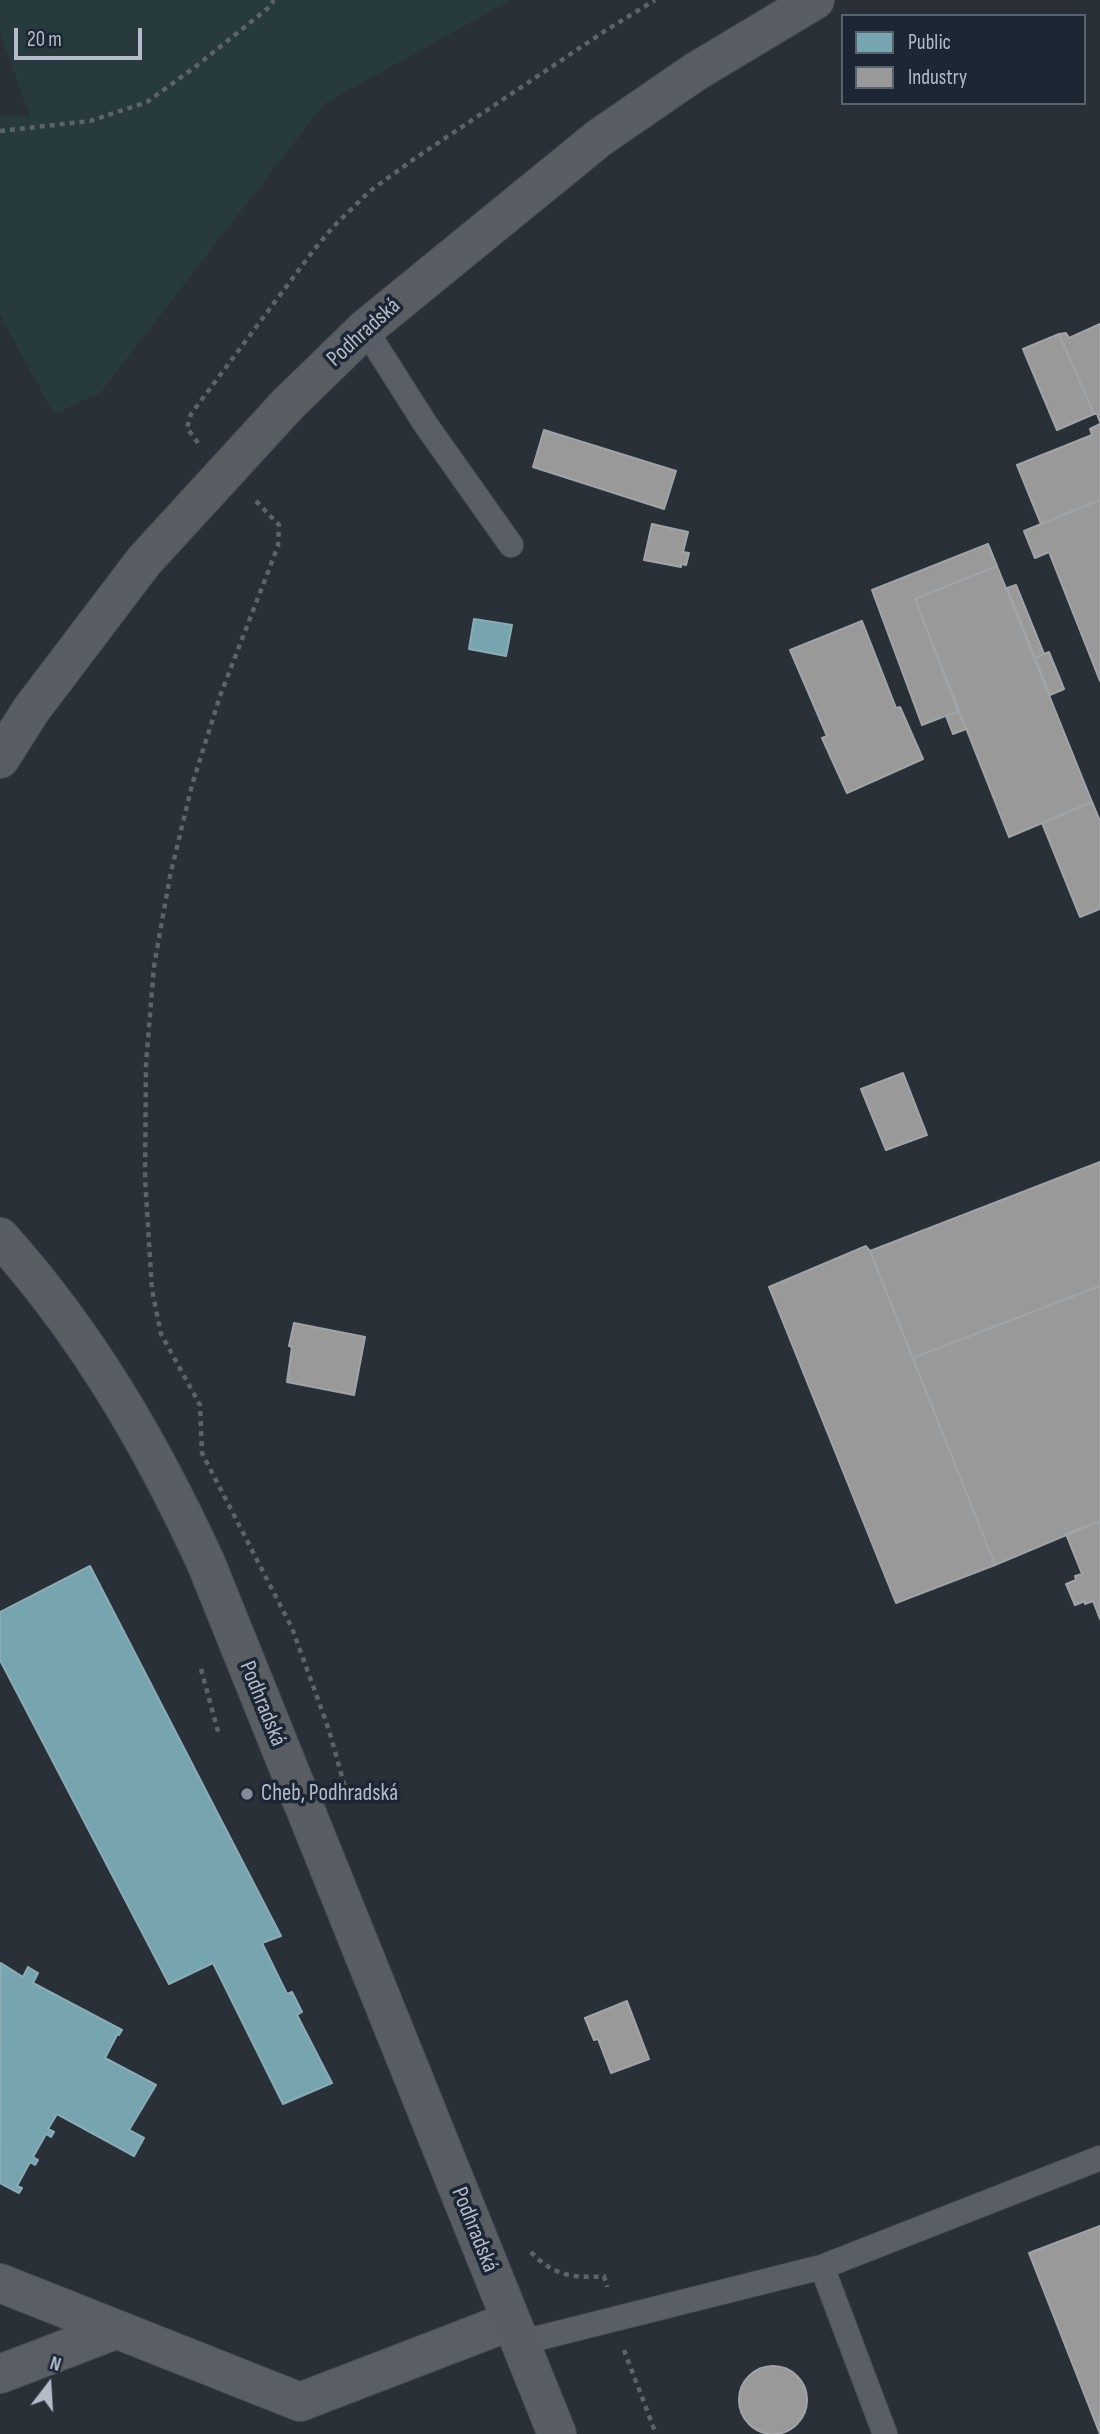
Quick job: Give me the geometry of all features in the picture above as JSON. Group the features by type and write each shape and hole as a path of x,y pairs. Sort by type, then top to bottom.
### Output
{"street":[{"name":"Podhradská","path":"0,759 31,710 144,561 287,405 365,329 599,138 695,72 815,0"},
{"name":"Podhradská","path":"0,1237 48,1294 86,1346 141,1432 206,1563 557,2434"},
{"path":"0,2283 300,2402 515,2332"},
{"path":"0,2374 115,2330"}],"lane":[{"path":"365,329 426,425 511,545"},
{"path":"515,2332 615,2318 821,2267 1100,2158"},
{"path":"821,2267 885,2434"}],"path":[{"path":"0,131 90,121 147,102 267,9 274,0"},
{"path":"197,442 187,428 191,414 313,251 361,200 414,159 655,0"},
{"path":"252,496 279,525 278,546 220,696 192,785 170,876 154,966 146,1064 145,1178 152,1290 161,1334 200,1405 202,1453 292,1629 329,1730 346,1793"},
{"path":"523,2244 541,2263 552,2269 578,2278 604,2276 623,2346 656,2434"}],"green space":[{"path":"0,0 511,0 324,104 100,393 54,414 0,315 0,115 30,117 0,32"}],"building: Public":[{"path":"474,619 512,625 506,656 469,649"},
{"path":"90,1566 281,1936 262,1943 287,1994 292,1992 302,2012 297,2015 332,2083 283,2104 213,1963 169,1984 0,1660 0,1612"},
{"path":"1,1963 23,1977 28,1967 38,1973 33,1983 122,2030 105,2058 156,2085 129,2130 144,2138 134,2156 57,2114 48,2129 54,2132 51,2137 46,2134 33,2157 38,2160 35,2165 30,2162 17,2186 22,2188 19,2193 0,2183"}],"building: Industry":[{"path":"1100,324 1100,422 1059,334 1066,333 1069,338"},
{"path":"1059,334 1094,414 1057,430 1023,349"},
{"path":"1100,424 1100,500 1041,524 1017,465 1092,435 1090,429"},
{"path":"544,430 676,471 664,509 533,467"},
{"path":"1100,500 1100,681 1049,552 1035,558 1024,531"},
{"path":"652,524 688,532 683,552 689,553 686,565 681,564 681,567 644,560"},
{"path":"988,544 997,566 915,599 958,711 922,725 872,590"},
{"path":"997,566 1092,802 1009,837 915,599"},
{"path":"1016,585 1044,654 1035,658 1007,588"},
{"path":"862,621 896,708 900,707 923,759 847,793 822,738 827,736 790,650"},
{"path":"1049,652 1064,689 1050,695 1035,658"},
{"path":"958,711 966,729 953,734 946,716"},
{"path":"1092,802 1100,821 1100,909 1080,917 1042,823"},
{"path":"903,1073 927,1135 886,1150 861,1089"},
{"path":"1100,1162 1100,1286 913,1358 870,1251"},
{"path":"866,1246 995,1565 896,1603 769,1287"},
{"path":"1100,1286 1100,1521 995,1565 913,1358"},
{"path":"294,1323 365,1337 354,1395 287,1382 292,1347 289,1346"},
{"path":"1100,1521 1100,1619 1093,1601 1075,1605 1066,1584 1082,1574 1066,1534"},
{"path":"627,2001 649,2059 611,2073 598,2039 594,2040 585,2018"},
{"path":"1100,2226 1100,2434 1029,2253"},
{"path":"773,2366 786,2369 797,2376 804,2387 807,2400 804,2413 797,2424 786,2431 773,2434 760,2431 749,2424 742,2413 739,2400 742,2387 749,2376 760,2369"}],"place":[{"name":"Cheb, Podhradská","path":"247,1794"}]}
